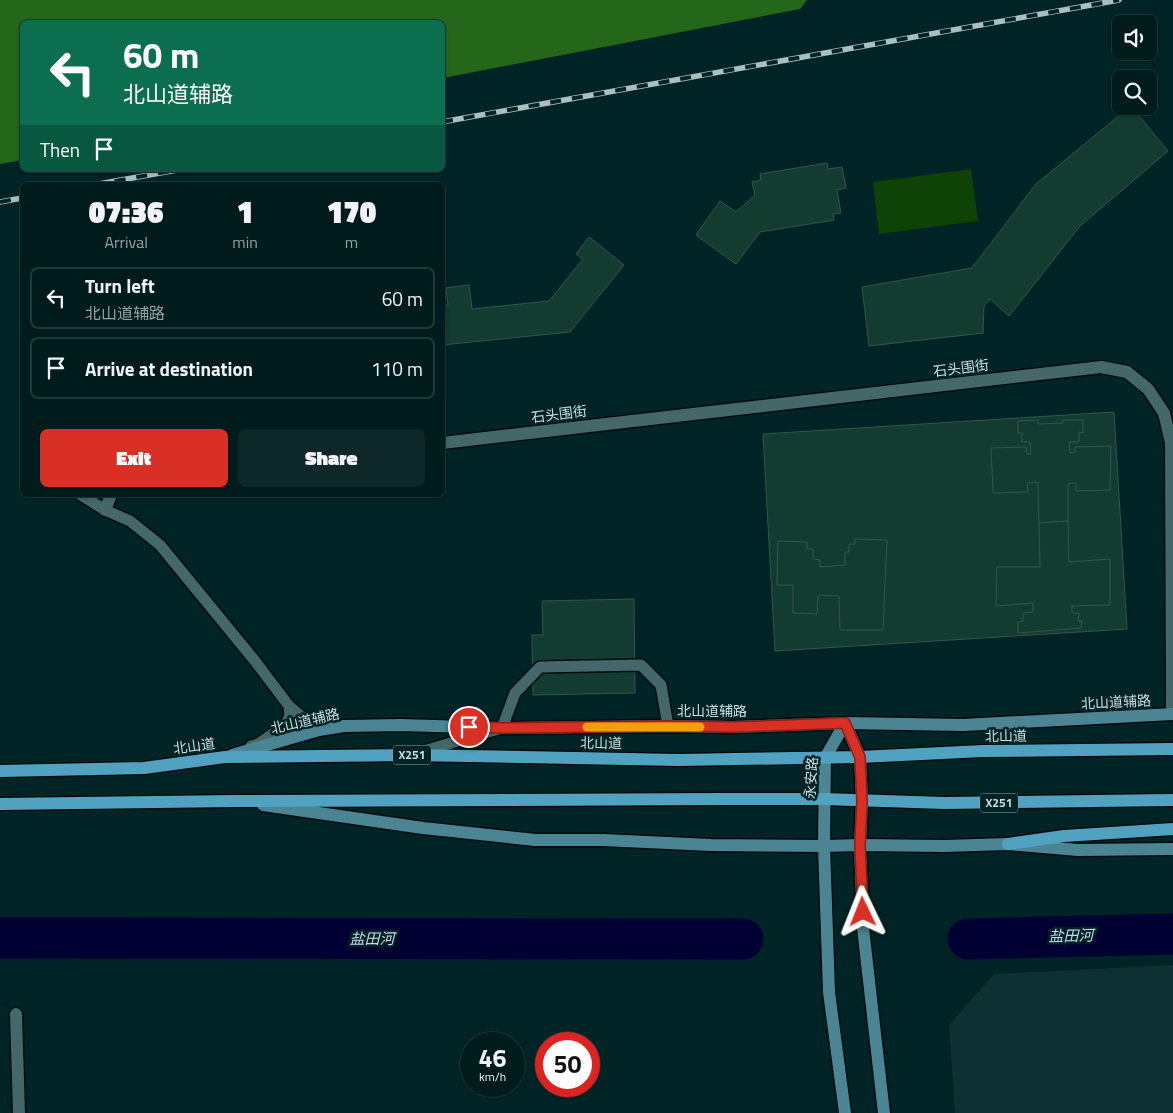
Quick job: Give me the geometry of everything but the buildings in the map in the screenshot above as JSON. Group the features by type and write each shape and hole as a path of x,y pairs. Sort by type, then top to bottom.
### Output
{"main road":[{"name":"北山道","path":"0,771 144,768 225,757 412,755 679,760 860,757 982,751 1173,749"},
{"name":"X251","path":"0,804 726,799 944,803 1173,800"},
{"path":"1008,844 1064,836 1173,829"}],"street":[{"name":"石头围街","path":"445,443 1101,367 1127,372 1148,389 1164,413 1171,443 1173,714"},
{"path":"105,510 110,497"},
{"name":"北山道辅路","path":"225,757 319,730 344,726 401,725 502,728 733,727 845,723 962,725 1173,714"},
{"path":"845,723 860,757 862,801 860,845 863,928 884,1113"},
{"name":"永安路","path":"845,723 825,758 824,800 829,992 845,1113"},
{"path":"235,801 423,828 535,840 824,846 1008,844 1078,850 1173,850"},
{"path":"16,1014 19,1113"}],"lane":[{"path":"84,497 105,510 130,521 160,545 255,661 289,706 319,730"},
{"path":"412,755 502,728 515,693 540,667 641,665 661,685 668,726"},
{"path":"225,757 258,744 277,731 287,722 290,716 289,706"}],"shaded area":[{"path":"1173,965 1173,1113 955,1113 949,1025 994,974"}],"green space":[{"path":"0,0 807,0 800,9 445,78 445,20 20,20 20,160 0,164"},
{"path":"971,169 978,221 879,234 873,182"}],"waterway":[{"name":"盐田河","path":"968,939 1173,934"},
{"name":"盐田河","path":"0,938 743,939"}],"railway":[{"path":"445,121 1119,0"},
{"path":"110,182 166,172"},
{"path":"0,202 20,198"}],"slow traffic":[{"path":"587,727 700,727"}],"route":[{"path":"469,727 733,727 845,723 860,757 862,801 860,845 863,912"}]}
